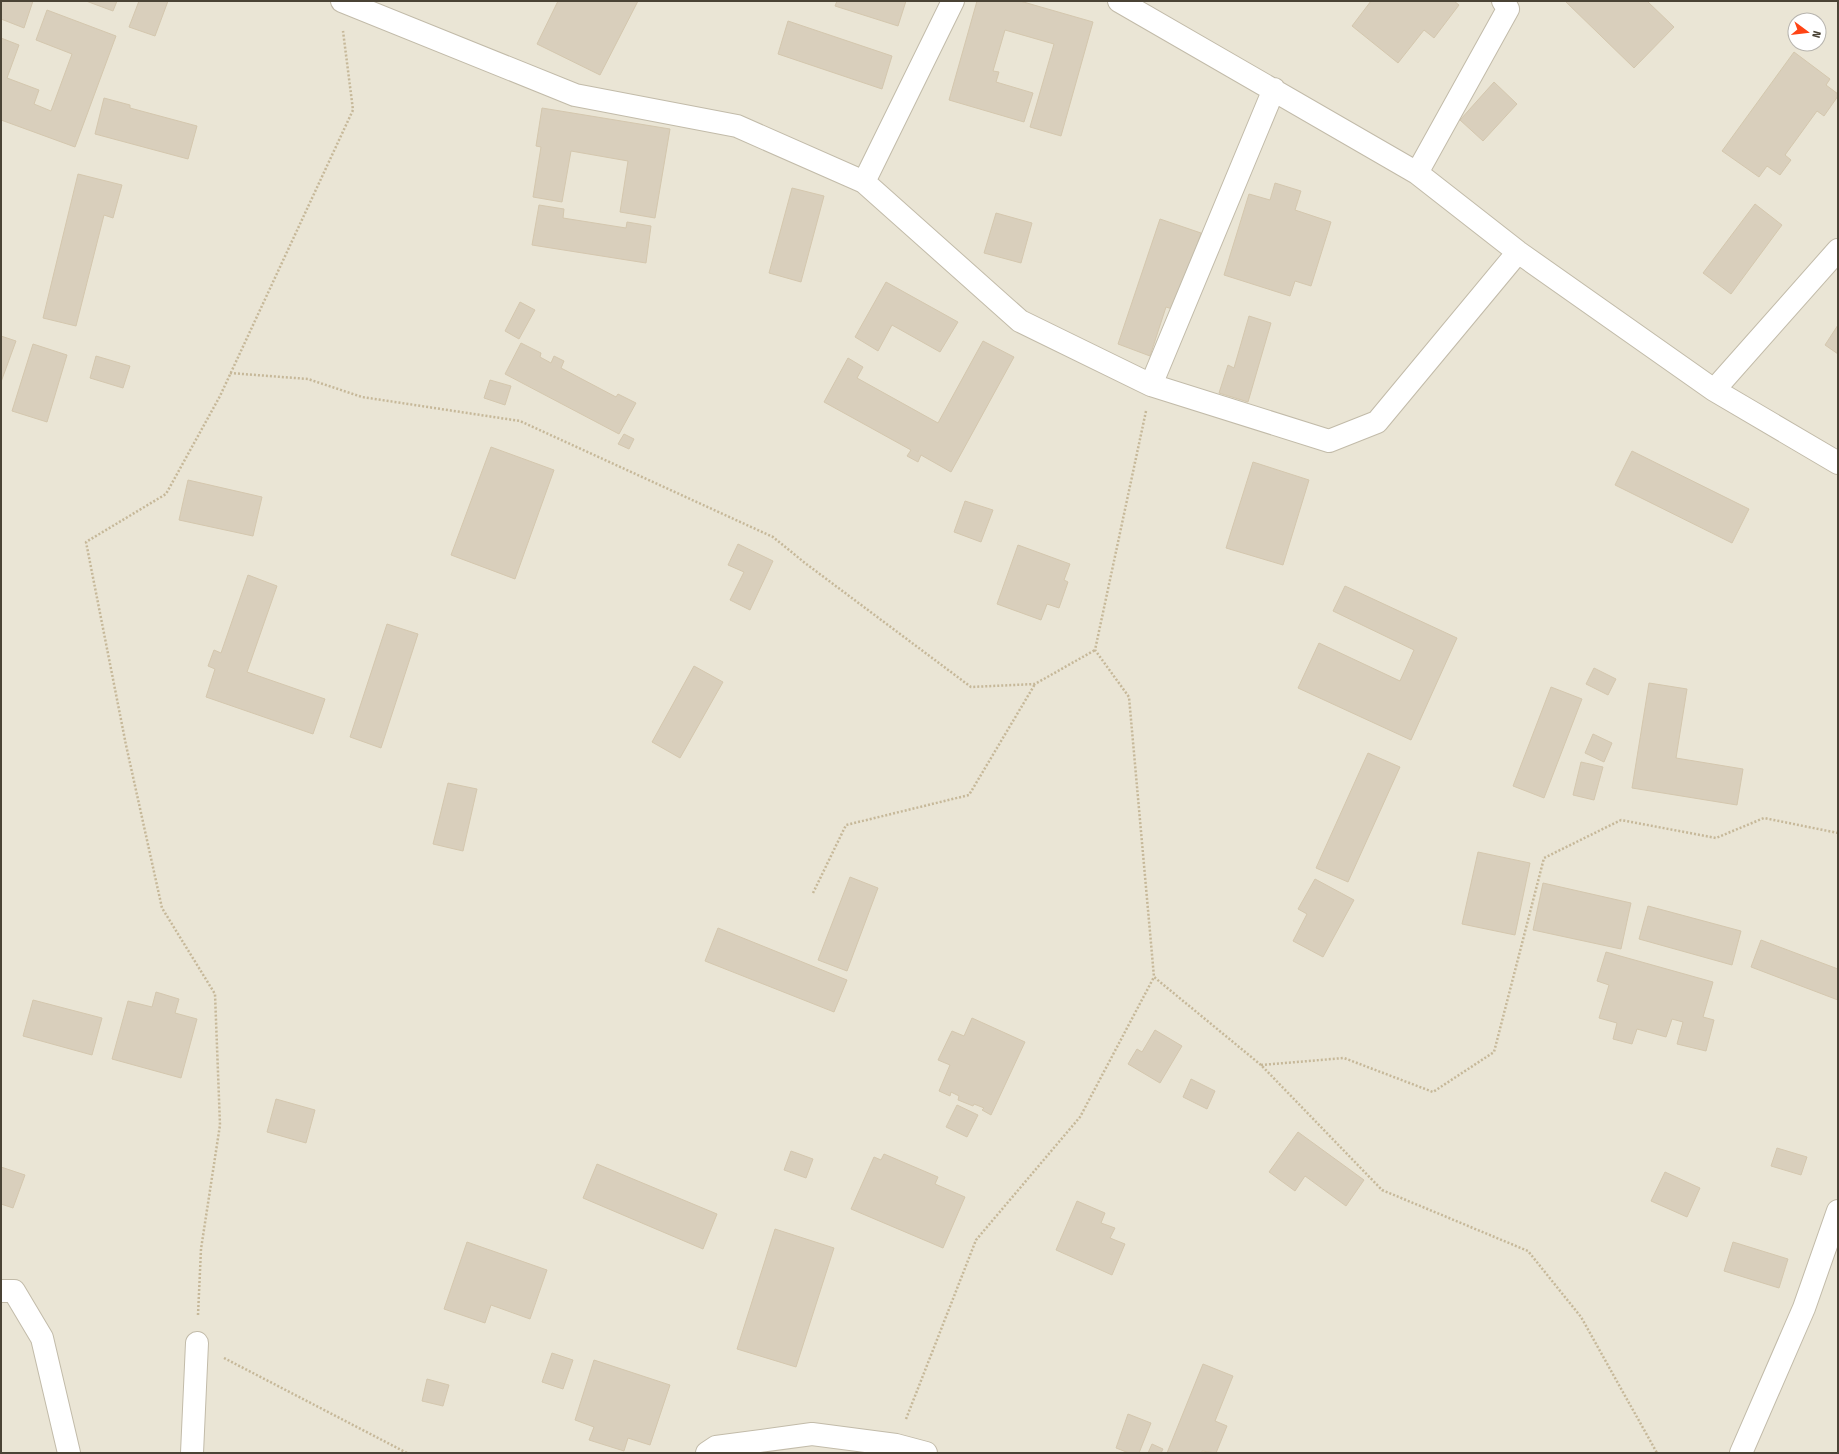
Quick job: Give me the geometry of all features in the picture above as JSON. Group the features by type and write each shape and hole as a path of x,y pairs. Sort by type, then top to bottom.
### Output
{"street":[{"path":"342,1 575,96 737,126 864,182 1020,321 1151,385 1330,441 1377,422 1518,252"},
{"path":"864,182 953,1"},
{"path":"1119,1 1274,89 1417,173 1518,252 1714,390 1838,463"},
{"path":"1417,173 1508,9 1503,1"},
{"path":"1151,385 1274,89"},
{"path":"1714,390 1838,250"},
{"path":"1741,1453 1804,1308 1838,1211"},
{"path":"1,1291 14,1291 42,1338 70,1453"},
{"path":"192,1453 197,1343"},
{"path":"708,1453 716,1447 812,1434 896,1445 926,1453"}],"path":[{"path":"342,24 352,110 220,396 166,494 86,542 126,745 162,908 215,994 220,1125 201,1249 197,1343 407,1453"},
{"path":"230,373 308,379 362,397 520,421 773,537 818,573 971,687 1036,684 1096,650"},
{"path":"896,1445 976,1240 1080,1117 1154,977 1129,697 1096,650 1151,385"},
{"path":"813,893 846,825 969,795 1036,684"},
{"path":"1261,1065 1344,1058 1433,1092 1494,1052 1544,858 1621,820 1716,838 1764,818 1838,833"},
{"path":"1154,977 1261,1065 1382,1190 1528,1251 1581,1318 1657,1453"}],"shaded area":[{"path":"1,1 1838,1 1838,1453 1,1453"}],"building":[{"path":"1,1 33,1 24,28 1,19"},
{"path":"86,1 117,1 113,11"},
{"path":"139,1 168,1 155,36 129,27"},
{"path":"558,1 638,1 600,75 537,44"},
{"path":"837,1 906,1 898,26 835,6"},
{"path":"977,1 1020,1 1093,22 1061,136 1030,127 1054,44 1005,30 993,71 999,72 996,82 1033,93 1024,122 949,100"},
{"path":"1371,1 1454,1 1459,5 1434,38 1424,30 1398,63 1352,26"},
{"path":"1565,1 1647,1 1674,27 1634,68"},
{"path":"47,10 116,36 75,147 1,120 1,38 19,45 7,78 39,90 34,104 51,111 72,54 36,40"},
{"path":"788,21 892,56 882,89 778,54"},
{"path":"1794,52 1830,79 1826,85 1838,94 1838,96 1824,116 1817,111 1785,155 1791,160 1780,175 1767,166 1759,177 1722,151"},
{"path":"1494,82 1517,104 1483,141 1460,120"},
{"path":"104,98 130,105 130,108 197,126 188,159 95,134"},
{"path":"542,108 670,129 655,218 620,212 628,161 571,151 562,202 533,197 541,147 536,146"},
{"path":"78,174 122,185 113,218 104,215 76,326 43,318"},
{"path":"1275,183 1301,191 1295,210 1331,222 1311,286 1295,281 1290,296 1224,275 1249,194 1270,200"},
{"path":"792,188 824,196 801,282 769,273"},
{"path":"1755,204 1782,225 1731,294 1703,273"},
{"path":"539,205 564,209 563,218 626,228 627,222 651,226 646,263 532,245"},
{"path":"996,213 1032,223 1021,263 984,253"},
{"path":"1160,219 1201,233 1175,310 1166,307 1150,356 1118,344"},
{"path":"886,282 958,322 940,352 892,325 878,351 855,337"},
{"path":"520,302 535,310 519,339 505,331"},
{"path":"1249,316 1271,323 1248,402 1219,393 1228,365 1234,368"},
{"path":"1838,325 1838,354 1825,345"},
{"path":"1,336 16,341 1,382"},
{"path":"983,341 1014,357 951,472 921,455 918,462 907,456 911,450 824,402 848,358 863,367 857,378 938,423"},
{"path":"521,343 541,353 540,357 551,363 554,356 564,361 561,368 616,397 618,394 636,403 619,434 505,374"},
{"path":"33,344 67,355 47,422 12,411"},
{"path":"96,356 130,366 123,388 90,378"},
{"path":"490,380 511,386 505,405 484,398"},
{"path":"624,434 634,439 629,449 618,444"},
{"path":"491,447 554,470 515,579 451,555"},
{"path":"1632,451 1749,509 1732,543 1615,485"},
{"path":"1253,462 1309,480 1283,565 1226,548"},
{"path":"188,480 262,497 253,536 179,520"},
{"path":"965,501 993,510 981,542 954,532"},
{"path":"738,544 773,561 750,610 730,600 744,572 728,565"},
{"path":"1018,545 1070,564 1064,580 1068,582 1059,608 1047,604 1041,620 997,604"},
{"path":"248,575 277,586 247,672 325,699 313,734 206,697 215,669 208,666 214,650 221,653"},
{"path":"1345,586 1457,638 1411,740 1298,688 1319,643 1400,681 1414,650 1333,611"},
{"path":"387,624 418,634 381,748 350,737"},
{"path":"694,666 723,682 680,758 652,742"},
{"path":"1594,668 1616,679 1608,695 1586,684"},
{"path":"1649,683 1687,689 1676,758 1743,769 1737,805 1632,788"},
{"path":"1551,687 1582,699 1544,798 1513,786"},
{"path":"1593,734 1612,743 1604,762 1585,753"},
{"path":"1368,753 1400,767 1348,882 1316,868"},
{"path":"1581,762 1603,767 1594,800 1573,795"},
{"path":"448,783 477,789 463,851 433,844"},
{"path":"1478,852 1530,863 1515,935 1462,924"},
{"path":"850,877 878,888 847,971 818,960"},
{"path":"1315,879 1354,900 1323,957 1293,941 1307,914 1298,909"},
{"path":"1543,883 1631,903 1621,949 1533,930"},
{"path":"1648,906 1741,931 1732,965 1639,939"},
{"path":"718,928 847,980 834,1012 705,961"},
{"path":"1761,940 1838,969 1838,1000 1751,967"},
{"path":"1606,952 1713,982 1703,1017 1714,1020 1706,1051 1677,1044 1683,1022 1672,1019 1666,1037 1637,1029 1632,1044 1613,1039 1617,1023 1599,1018 1609,985 1597,981"},
{"path":"156,992 179,999 175,1013 197,1019 181,1078 112,1059 128,1001 152,1007"},
{"path":"33,1000 102,1018 92,1055 23,1036"},
{"path":"972,1018 1025,1042 991,1115 982,1110 984,1108 974,1104 973,1106 958,1100 959,1096 951,1092 950,1096 939,1091 950,1065 938,1060 952,1031 964,1036"},
{"path":"1155,1030 1182,1046 1160,1083 1128,1064 1137,1049 1142,1052"},
{"path":"1191,1079 1215,1091 1207,1109 1183,1097"},
{"path":"276,1099 315,1110 306,1143 267,1132"},
{"path":"957,1105 978,1115 967,1137 946,1127"},
{"path":"1298,1132 1364,1180 1346,1206 1305,1176 1295,1191 1269,1172"},
{"path":"1777,1148 1807,1157 1801,1175 1771,1166"},
{"path":"791,1151 813,1159 806,1178 784,1170"},
{"path":"884,1154 938,1177 935,1184 965,1197 943,1248 851,1209 874,1157 881,1160"},
{"path":"597,1164 717,1214 703,1249 583,1198"},
{"path":"1,1167 25,1175 13,1208 1,1204"},
{"path":"1665,1172 1700,1188 1687,1217 1651,1201"},
{"path":"1077,1201 1105,1213 1101,1223 1115,1228 1110,1238 1125,1244 1112,1275 1056,1250"},
{"path":"775,1229 834,1248 796,1367 737,1349"},
{"path":"467,1242 547,1270 530,1319 491,1305 485,1323 444,1309"},
{"path":"1733,1242 1788,1259 1779,1288 1724,1271"},
{"path":"552,1353 573,1360 563,1389 542,1382"},
{"path":"594,1360 670,1385 650,1445 628,1438 624,1451 589,1440 594,1427 575,1420"},
{"path":"1203,1364 1233,1376 1215,1421 1227,1426 1216,1453 1202,1451 1202,1453 1167,1453"},
{"path":"427,1379 449,1385 443,1406 422,1401"},
{"path":"1128,1414 1151,1423 1139,1453 1129,1453 1116,1448"},
{"path":"1152,1444 1163,1449 1161,1453 1148,1453"}]}
